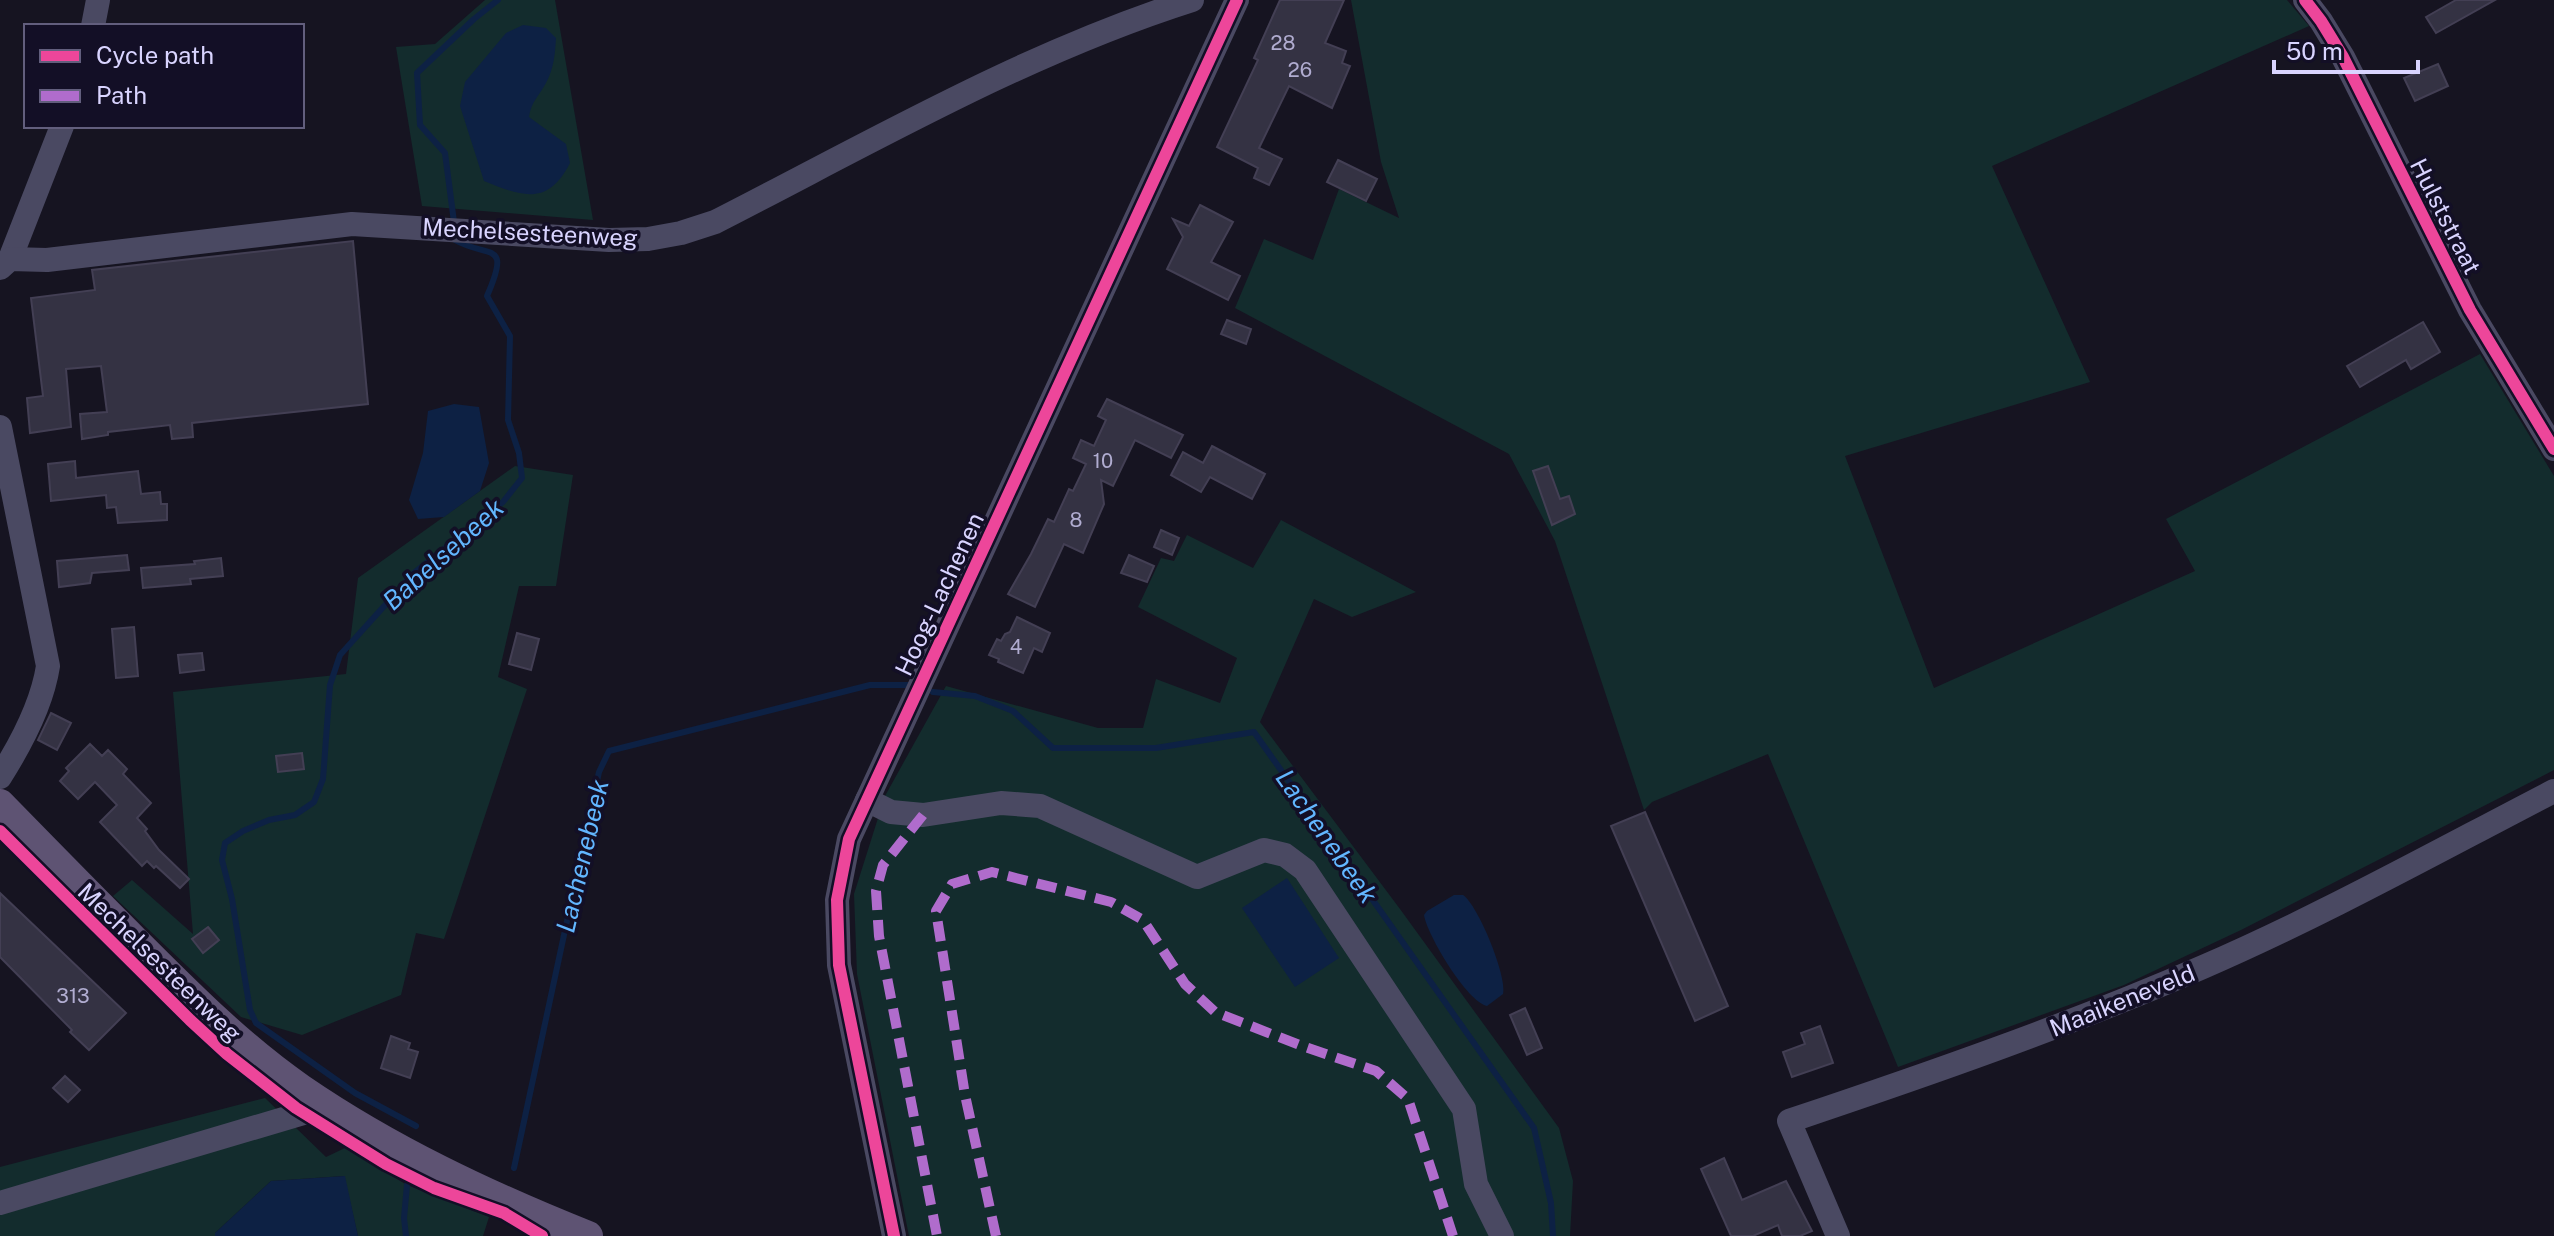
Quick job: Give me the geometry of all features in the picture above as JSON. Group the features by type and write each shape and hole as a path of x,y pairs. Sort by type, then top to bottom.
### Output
{"main road":[{"name":"Mechelsesteenweg","path":"0,804 205,1012 299,1087 440,1169 510,1204 588,1236"}],"street":[{"path":"93,24 98,0"},
{"name":"Mechelsesteenweg","path":"61,128 5,263 352,224 571,239 648,239 715,222 1039,59 1192,0"},
{"name":"Hoog-Lachenen","path":"894,1236 839,965 837,900 849,839 1237,0"},
{"name":"Hulststraat","path":"2305,0 2343,57 2405,186 2470,310 2554,449"},
{"path":"0,427 48,666 44,690 11,761 0,777"},
{"name":"Maaikeneveld","path":"1838,1236 1789,1121 2065,1025 2205,966 2340,901 2554,791"},
{"path":"867,800 891,812 923,815 1001,803 1040,806 1197,877 1264,850 1285,855 1305,870 1464,1109 1476,1184 1502,1236"},
{"path":"0,1203 327,1106"}],"green space":[{"path":"485,0 555,0 593,220 422,206 396,47 435,44"},
{"path":"1351,0 2287,0 2309,26 1992,166 2090,382 1845,456 1934,688 2195,571 2166,519 2480,354 2554,476 2554,770 2241,930 2124,985 1898,1067 1768,754 1652,802 1644,810 1555,541 1509,454 1235,308 1264,239 1313,260 1339,189 1399,218 1381,162"},
{"path":"515,466 573,475 556,586 519,586 498,677 527,689 444,939 416,933 401,995 302,1035 241,1017 113,896 132,880 193,934 173,692 346,674 358,578"},
{"path":"1281,520 1416,592 1352,617 1314,599 1260,722 1559,1128 1573,1181 1570,1236 909,1236 857,974 854,894 885,796 946,686 1098,728 1143,728 1156,679 1220,703 1237,658 1138,607 1161,558 1174,561 1187,535 1253,568"},
{"path":"265,1098 326,1157 345,1148 407,1185 489,1217 483,1236 358,1236 344,1176 271,1181 215,1236 0,1236 0,1167"}],"water":[{"path":"523,25 546,28 556,38 551,72 533,103 529,117 566,144 570,163 553,186 533,194 511,191 484,181 460,106 465,82 506,33"},
{"path":"454,404 479,407 489,463 480,491 444,517 418,519 409,500 423,453 428,411"},
{"path":"1287,878 1339,958 1295,987 1242,908"},
{"path":"1454,895 1463,895 1476,912 1501,972 1503,994 1487,1006 1459,981 1440,952 1424,915"},
{"path":"345,1176 358,1236 215,1236 271,1181"}],"building":[{"path":"1280,0 1344,0 1325,43 1346,51 1342,63 1350,66 1332,108 1289,86 1259,148 1282,159 1269,185 1254,178 1258,168 1217,147 1258,60 1254,58"},
{"path":"2456,0 2495,0 2436,33 2426,17"},
{"path":"2438,64 2448,86 2415,101 2404,78"},
{"path":"1338,160 1377,179 1366,201 1327,182"},
{"path":"1200,205 1233,222 1211,262 1240,276 1228,300 1167,269 1183,237 1173,219 1189,226"},
{"path":"353,241 368,404 192,423 193,437 172,439 170,425 108,432 108,435 82,439 80,414 107,412 101,366 66,369 71,427 30,433 27,398 43,396 31,298 95,290 92,270"},
{"path":"1227,320 1251,329 1246,344 1221,334"},
{"path":"2423,322 2440,352 2411,369 2406,360 2360,387 2347,366"},
{"path":"1107,399 1183,435 1171,458 1135,440 1113,486 1101,480 1104,504 1083,553 1064,544 1035,607 1008,594 1048,519 1054,522 1069,489 1073,491 1086,464 1073,458 1081,440 1094,446 1106,420 1098,416"},
{"path":"1212,446 1265,474 1252,499 1210,477 1201,492 1171,475 1183,452 1203,463"},
{"path":"75,461 76,478 138,471 141,494 160,492 161,504 167,504 167,520 118,523 116,507 107,508 106,495 51,501 48,464"},
{"path":"1548,466 1560,499 1569,496 1575,514 1552,525 1533,471"},
{"path":"1161,530 1179,538 1172,555 1154,547"},
{"path":"127,555 129,570 92,573 90,583 59,587 57,561"},
{"path":"1129,555 1154,566 1147,582 1121,573"},
{"path":"221,558 223,576 190,579 191,584 143,588 141,568 195,564 194,561"},
{"path":"1017,617 1050,633 1042,652 1034,648 1023,673 989,655 997,639 1001,641 1010,632"},
{"path":"134,627 138,676 116,678 112,629"},
{"path":"517,633 539,639 531,670 509,664"},
{"path":"202,653 204,670 180,673 178,655"},
{"path":"51,713 71,723 57,750 38,740"},
{"path":"90,744 102,756 108,750 127,769 123,774 151,803 137,818 159,850 189,879 180,888 156,866 154,868 147,861 142,866 100,822 117,805 95,782 78,799 60,781 69,771 66,768"},
{"path":"302,753 304,769 278,772 276,756"},
{"path":"1645,812 1728,1006 1695,1021 1611,826"},
{"path":"0,893 126,1013 89,1050 0,957"},
{"path":"208,927 219,940 203,953 192,939"},
{"path":"1525,1008 1542,1048 1527,1055 1510,1015"},
{"path":"1820,1026 1833,1063 1792,1077 1783,1052 1805,1044 1801,1033"},
{"path":"391,1036 410,1043 408,1049 418,1052 410,1078 381,1068"},
{"path":"65,1076 80,1090 68,1102 53,1088"},
{"path":"1724,1158 1742,1200 1786,1181 1812,1231 1800,1236 1782,1236 1778,1225 1753,1236 1731,1236 1701,1169"}],"waterway":[{"name":"Babelsebeek","path":"454,222 445,153 420,125 417,73 498,0"},
{"name":"Babelsebeek","path":"416,1126 355,1093 256,1023 250,1010 232,899 222,860 225,843 243,831 269,820 295,815 314,802 323,779 330,685 340,655 415,572 503,502 522,478 519,453 508,420 510,336 487,296 497,258 455,240"},
{"name":"Lachenebeek","path":"514,1168 599,772 609,751 870,685 908,685"},
{"name":"Lachenebeek","path":"933,692 975,696 1013,711 1053,748 1156,748 1254,732 1534,1128 1551,1203 1553,1236"},
{"name":"Babelsebeek","path":"406,1236 407,1185"}],"marked path":[{"path":"923,815 883,865 876,891 879,936 937,1236"},
{"path":"996,1236 965,1095 936,911 952,884 992,872 1111,902 1143,920 1185,984 1215,1012 1376,1071 1408,1099 1453,1236"}],"cycle path":[{"path":"894,1236 839,965 837,900 849,839 1237,0"},
{"path":"2305,0 2343,57 2470,310 2554,449"},
{"path":"0,831 190,1020 227,1054 296,1108 386,1164 434,1188 504,1213 542,1236"}]}
